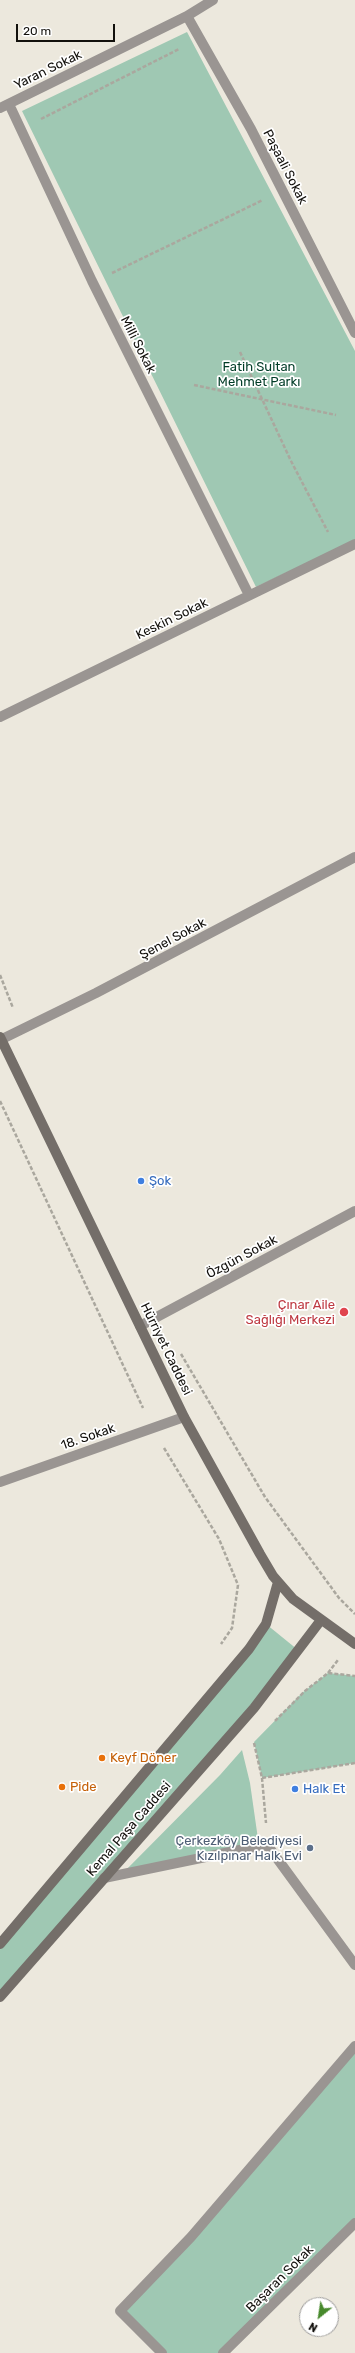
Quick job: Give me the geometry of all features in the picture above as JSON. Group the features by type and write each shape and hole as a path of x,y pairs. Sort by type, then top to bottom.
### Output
{"main road":[{"name":"Hürriyet Caddesi","path":"0,1039 184,1417 260,1554 278,1582 293,1599 353,1642"},
{"name":"Kemal Paşa Caddesi","path":"0,1944 249,1649 266,1624 278,1582"},
{"name":"Kemal Paşa Caddesi","path":"0,1997 254,1708 321,1620"}],"street":[{"name":"Yaran Sokak","path":"4,106 188,16 213,0"},
{"name":"Paşaali Sokak","path":"188,16 251,129 355,333"},
{"name":"Milli Sokak","path":"4,106 249,596"},
{"name":"Keskin Sokak","path":"0,717 355,544"},
{"name":"Şenel Sokak","path":"0,1039 96,993 355,857"},
{"name":"Özgün Sokak","path":"140,1326 355,1211"},
{"name":"18. Sokak","path":"0,1482 184,1417"},
{"path":"104,1878 259,1846 268,1846 355,1965"},
{"path":"162,2353 120,2311 191,2237 355,2046"},
{"name":"Başaran Sokak","path":"223,2353 355,2224"}],"path":[{"path":"36,121 180,49 183,56"},
{"path":"109,275 186,236 263,200 258,194"},
{"path":"184,232 186,236"},
{"path":"109,266 113,273"},
{"path":"240,352 264,400 291,461 338,552"},
{"path":"194,385 336,415"},
{"path":"0,1101 152,1428 219,1539 238,1585 232,1628 220,1646"},
{"path":"271,1725 305,1691 328,1673 355,1676"},
{"path":"254,1742 262,1778 268,1846"},
{"path":"262,1778 355,1763"}],"green space":[{"name":"Fatih Sultan Mehmet Parkı","path":"187,32 355,351 355,540 256,587 22,111"},
{"path":"266,1624 298,1650 0,1997 0,1944"},
{"path":"328,1673 355,1676 355,1763 262,1778 254,1742 302,1693"},
{"path":"242,1750 250,1783 259,1846 121,1875 220,1775"},
{"path":"355,2044 355,2223 223,2353 162,2353 120,2311"}],"place":[{"name":"Şok","path":"141,1181"},
{"name":"Çınar Aile Sağlığı Merkezi","path":"344,1312"},
{"name":"Keyf Döner","path":"102,1758"},
{"name":"Pide","path":"62,1787"},
{"name":"Halk Et","path":"295,1789"},
{"name":"Çerkezköy Belediyesi Kızılpınar Halk Evi","path":"310,1848"}]}
